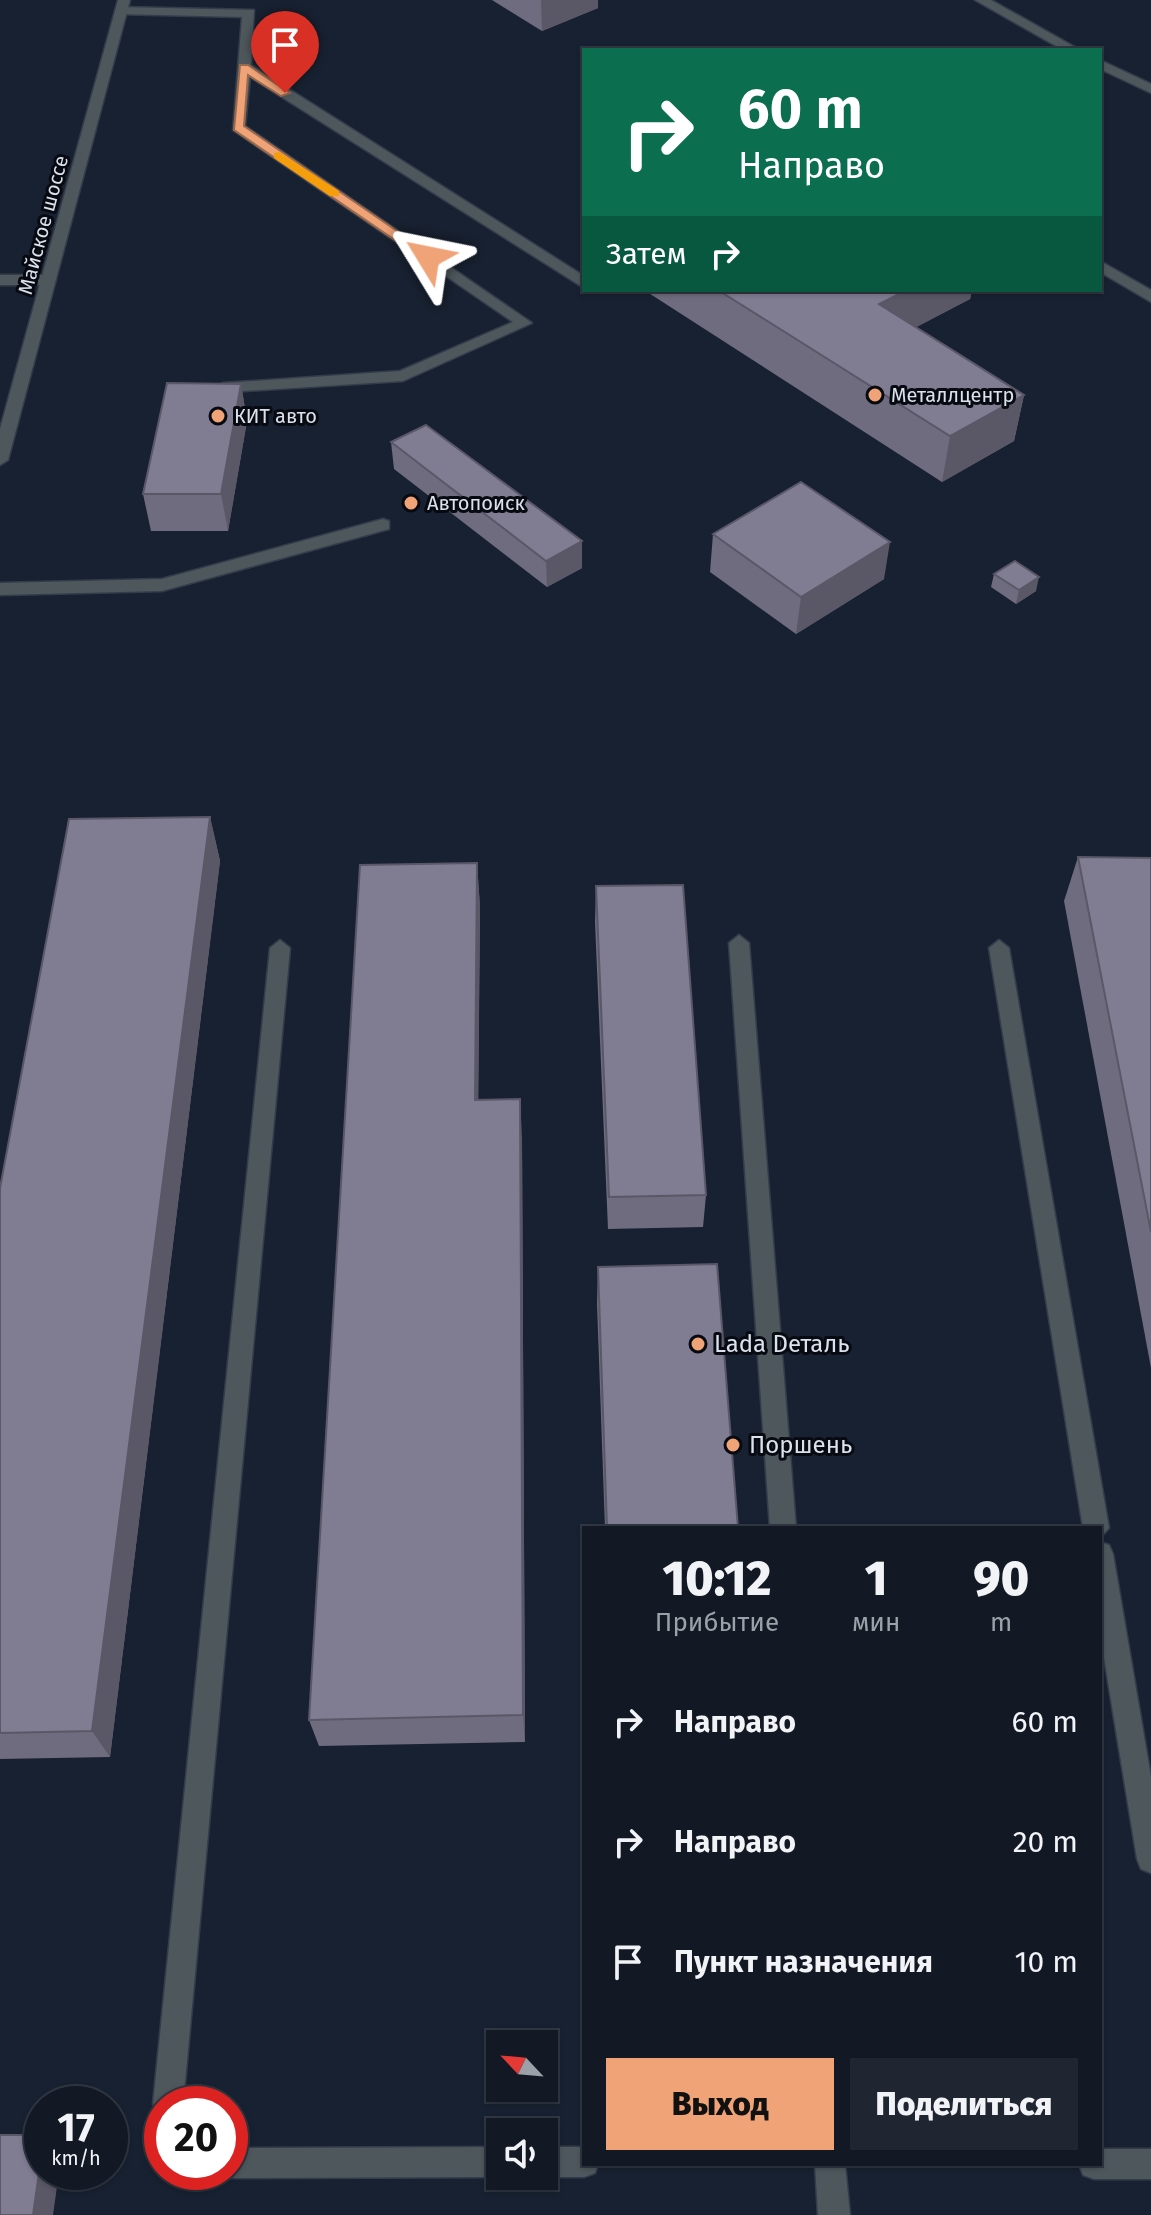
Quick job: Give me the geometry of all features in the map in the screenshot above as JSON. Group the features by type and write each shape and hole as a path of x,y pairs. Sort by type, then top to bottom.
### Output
{"street":[{"path":"981,0 1069,48"},
{"path":"122,6 249,13 238,127 524,323 403,376 223,388 214,409"},
{"name":"Майское шоссе","path":"0,460 122,6"},
{"path":"1102,65 1151,89"},
{"path":"244,67 582,282"},
{"path":"1102,267 1151,297"},
{"path":"0,280 48,280"},
{"path":"0,589 162,585 383,525"},
{"path":"739,943 783,1526"},
{"path":"170,2086 280,948"},
{"path":"999,948 1096,1526"},
{"path":"1102,1566 1151,1859"},
{"path":"248,2163 486,2162"},
{"path":"558,2162 582,2162"},
{"path":"1102,2164 1151,2164"},
{"path":"830,2166 834,2215"}],"building":[{"path":"721,292 903,292 879,304 1024,395 950,436"},
{"path":"167,383 241,384 221,494 143,494"},
{"path":"426,425 582,541 546,561 391,442"},
{"path":"801,482 890,542 801,597 713,534"},
{"path":"1015,561 1039,577 1019,590 994,574"},
{"path":"210,817 92,1731 0,1733 0,1188 69,819"},
{"path":"1078,857 1151,858 1151,1232"},
{"path":"477,863 475,1100 520,1099 523,1715 309,1720 360,865"},
{"path":"683,885 706,1195 609,1197 596,886"},
{"path":"717,1264 738,1526 607,1526 598,1267"},
{"path":"0,2135 24,2135 24,2190 37,2190 33,2215 0,2215"}],"slow traffic":[{"path":"279,155 335,193"}],"place":[{"name":"Металлцентр","path":"875,395"},
{"name":"КИТ авто","path":"218,416"},
{"name":"Автопоиск","path":"411,503"},
{"name":"Lada Dеталь","path":"698,1344"},
{"name":"Поршень","path":"733,1445"}],"route":[{"path":"285,93 244,67 238,127 428,257"}]}
